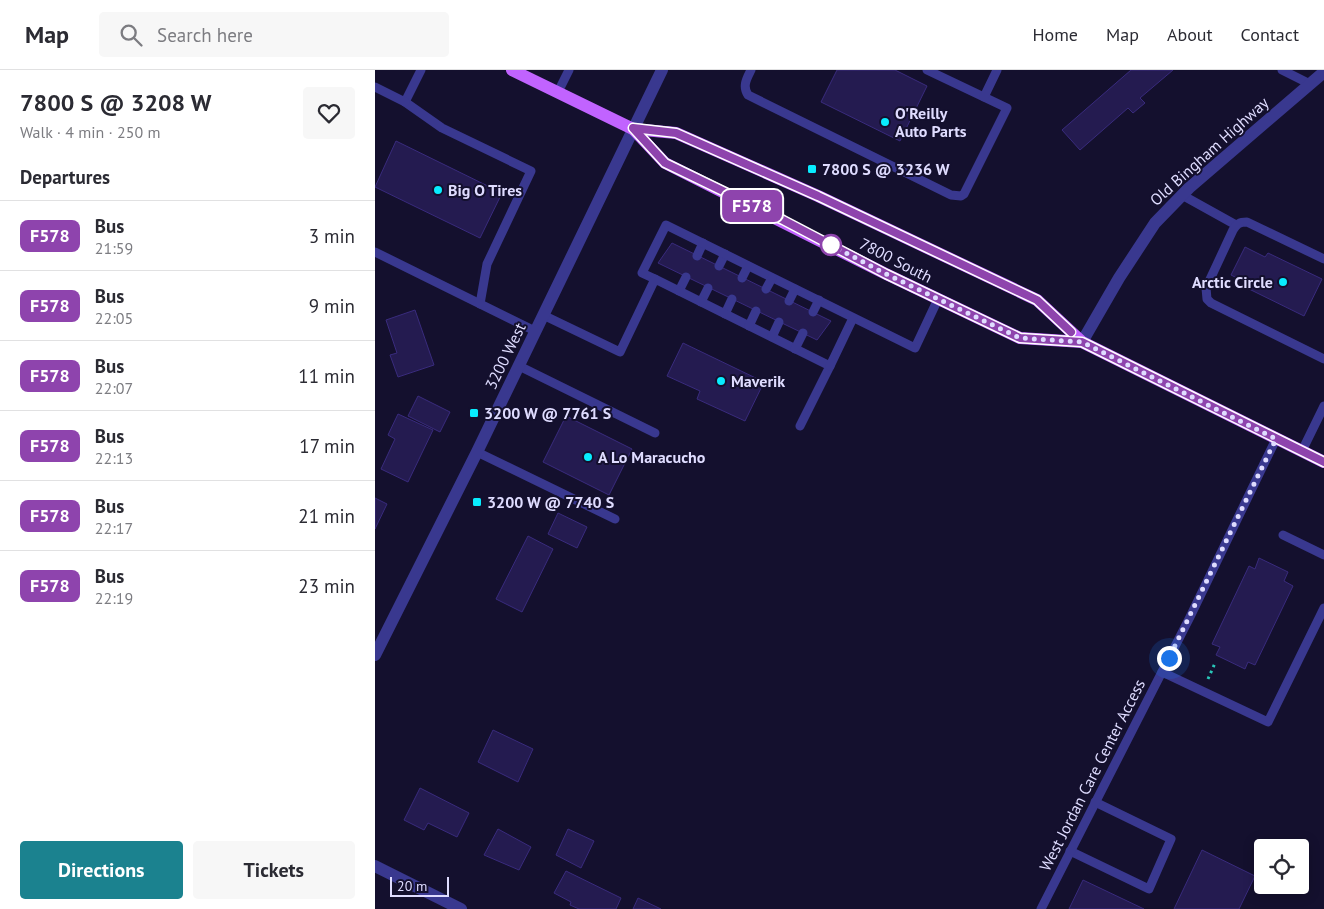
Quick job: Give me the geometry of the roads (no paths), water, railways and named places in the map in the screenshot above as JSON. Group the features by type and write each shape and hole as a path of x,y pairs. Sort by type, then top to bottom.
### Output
{"main road":[{"name":"7800 South","path":"512,70 633,128 676,133 818,196 1037,300 1082,342 1324,462"},
{"name":"7800 South","path":"633,128 665,163 938,299 1020,338 1082,342"}],"street":[{"name":"3200 West","path":"375,655 477,452 661,70"},
{"name":"Old Bingham Highway","path":"1082,342 1119,278 1155,223 1182,195 1324,72"},
{"path":"375,866 461,909"}],"lane":[{"path":"405,102 421,70"},
{"path":"558,92 569,70"},
{"path":"751,70 745,81 745,91 748,95 951,195 961,196 964,194 1007,108 927,70"},
{"path":"984,97 997,70"},
{"path":"1282,70 1310,84"},
{"path":"375,87 405,102 442,128 531,171 487,264 480,304"},
{"path":"1182,195 1236,225"},
{"path":"1324,259 1247,222 1241,222 1236,225 1206,288 1207,299 1211,303 1324,359"},
{"path":"830,366 642,273 666,225 915,348 938,299"},
{"path":"697,256 703,243"},
{"path":"375,252 535,331"},
{"path":"719,266 725,254"},
{"path":"742,278 748,266"},
{"path":"679,291 686,277"},
{"path":"766,290 772,278"},
{"path":"543,315 619,352 655,279"},
{"path":"701,302 708,288"},
{"path":"789,301 795,289"},
{"path":"725,314 732,299"},
{"path":"813,312 819,300"},
{"path":"749,326 756,311"},
{"path":"800,426 853,318"},
{"path":"772,337 779,322"},
{"path":"795,349 803,333"},
{"path":"519,366 655,433"},
{"path":"1302,451 1324,406"},
{"name":"West Jordan Care Center Access","path":"1041,909 1162,672 1276,439"},
{"path":"477,452 615,519"},
{"path":"1283,535 1324,555"},
{"path":"1162,672 1268,722 1324,608"},
{"path":"1070,851 1149,890 1171,839 1095,802"}],"place":[{"name":"O'Reilly Auto Parts","path":"885,122"},
{"name":"7800 S @ 3236 W","path":"812,169"},
{"name":"Big O Tires","path":"438,190"},
{"name":"Arctic Circle","path":"1283,282"},
{"name":"Maverik","path":"721,381"},
{"name":"3200 W @ 7761 S","path":"474,413"},
{"name":"A Lo Maracucho","path":"588,457"},
{"name":"3200 W @ 7740 S","path":"477,502"}]}
